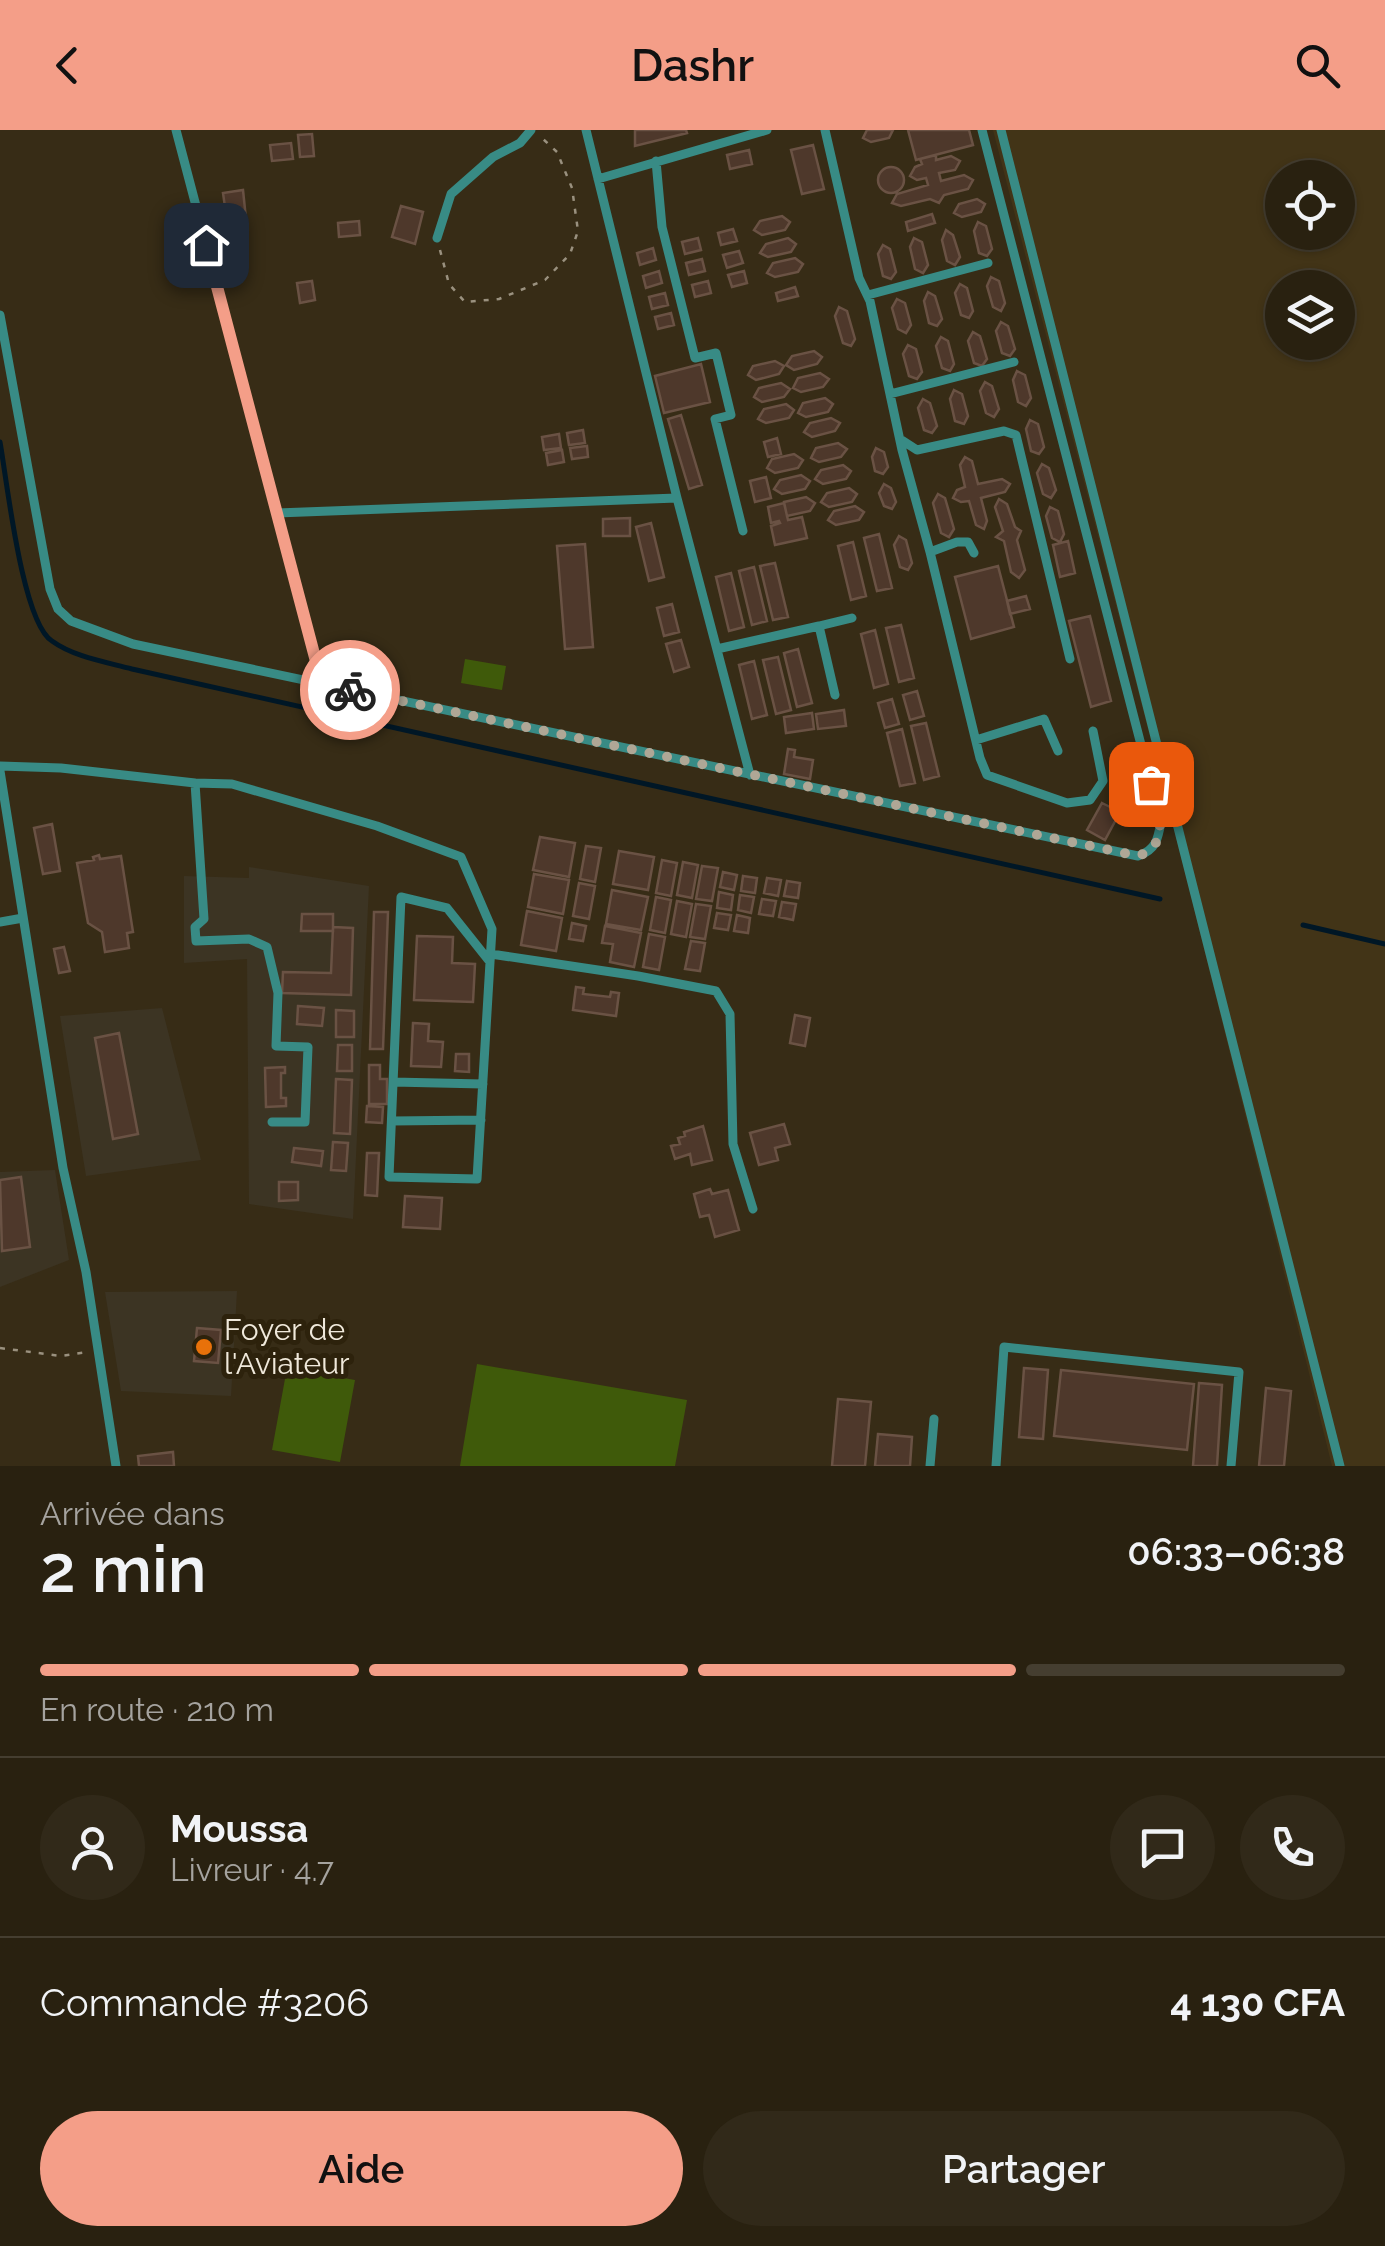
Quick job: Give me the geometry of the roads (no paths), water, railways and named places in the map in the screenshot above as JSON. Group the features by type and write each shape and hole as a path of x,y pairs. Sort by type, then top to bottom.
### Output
{"lane":[{"path":"176,130 322,684"},
{"path":"436,238 452,194 493,157 520,144 532,130"},
{"path":"586,130 750,775"},
{"path":"598,179 767,130"},
{"path":"825,130 987,775 1067,803 1090,800 1103,781 1093,731"},
{"path":"0,316 50,589 58,609 71,621 133,644 1138,856 1157,844 1161,822 982,130"},
{"path":"1001,130 1340,1466"},
{"path":"656,161 662,227 695,358 716,353 731,415 715,419 743,531"},
{"path":"868,295 988,263"},
{"path":"890,394 1014,362"},
{"path":"900,439 917,450 1004,431 1016,435 1070,660"},
{"path":"277,513 677,498"},
{"path":"930,552 968,542 974,553"},
{"path":"717,649 852,618"},
{"path":"819,626 835,695"},
{"path":"976,740 1044,719 1058,751"},
{"path":"116,1466 86,1272 63,1168 0,768 61,768 232,784 377,826 461,858 492,929 490,958 484,1084 477,1179 389,1178 402,897 447,908 490,958 638,976 716,991 730,1014 732,1144 753,1210"},
{"path":"195,783 204,919 195,927 196,941 249,940 267,948 278,994 276,1046 308,1047 305,1122 272,1122"},
{"path":"0,922 23,918"},
{"path":"393,1082 484,1084"},
{"path":"392,1121 481,1120"},
{"path":"996,1466 1004,1347 1239,1372 1231,1466"},
{"path":"930,1466 934,1419"}],"waterway":[{"path":"0,442 17,549 32,607 41,629 70,651 132,669 1160,899"},
{"path":"1303,925 1385,944"}],"place":[{"name":"Foyer de l'Aviateur","path":"204,1347"}]}
